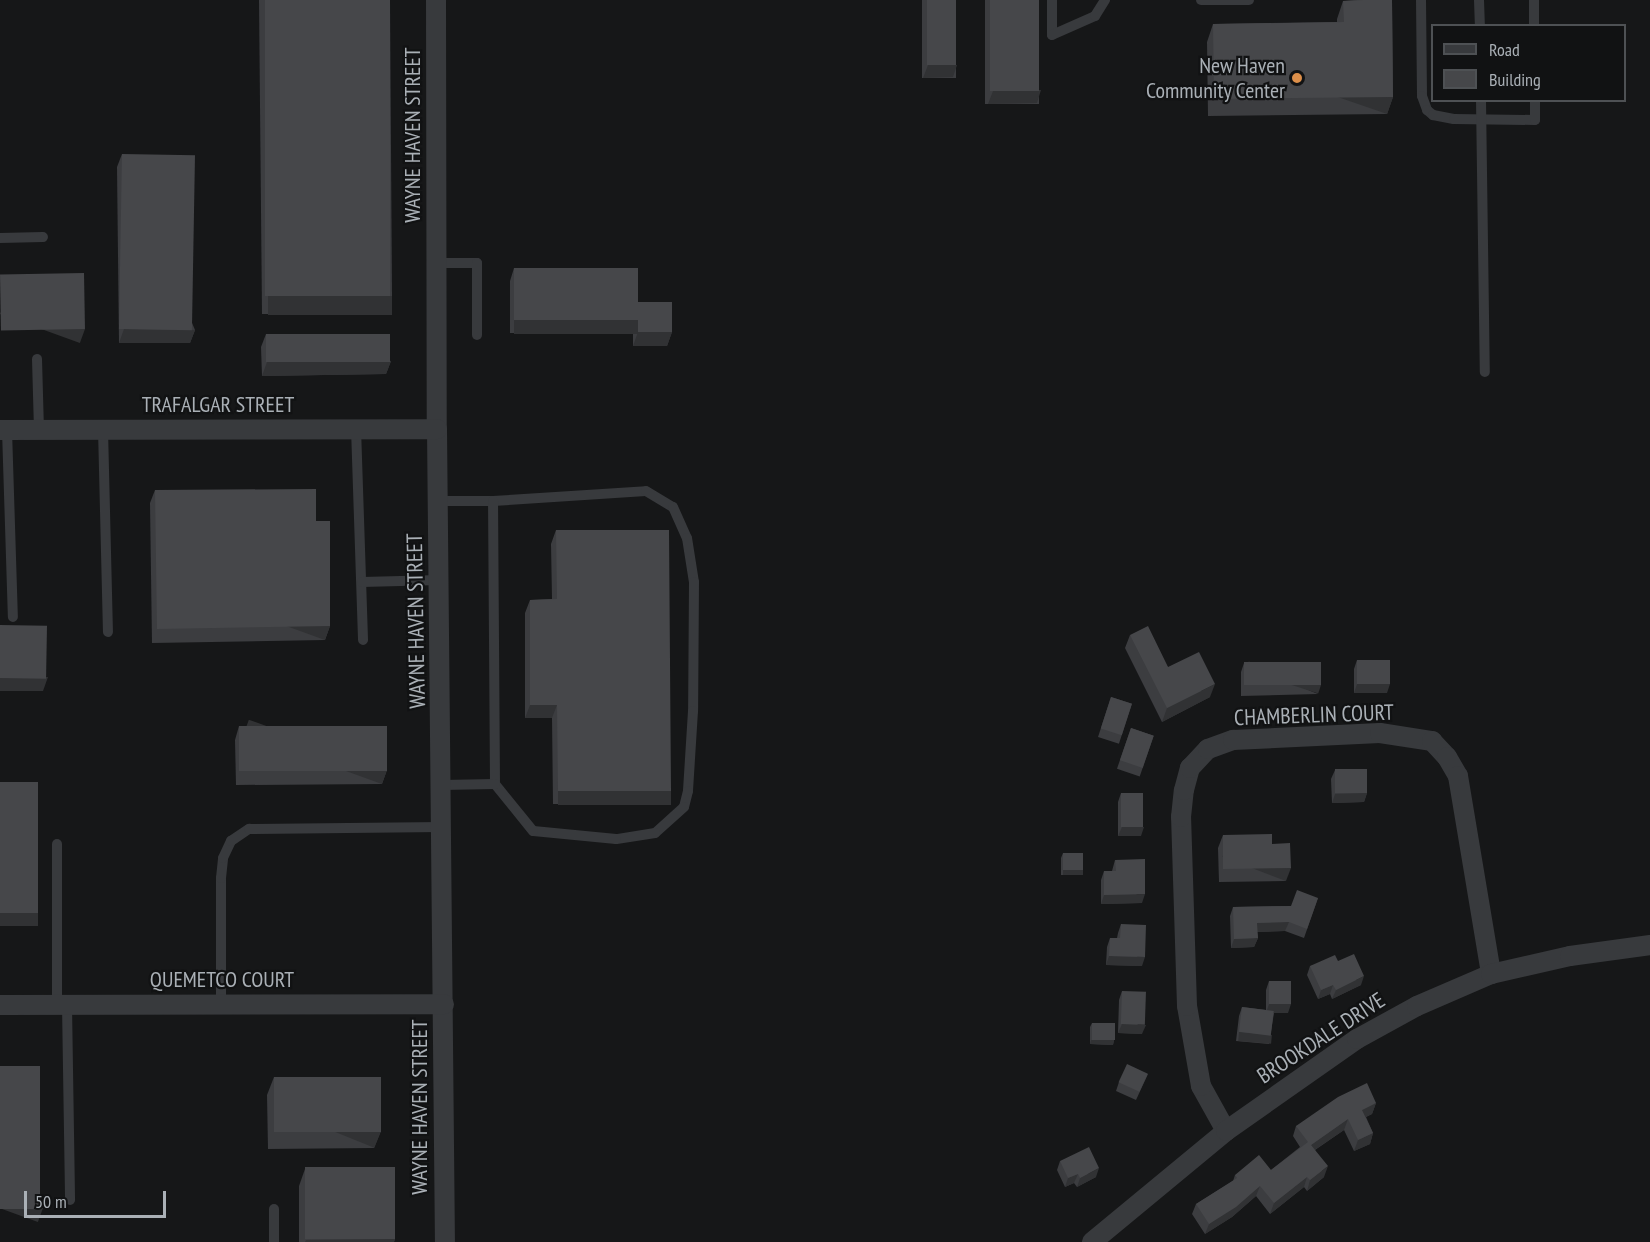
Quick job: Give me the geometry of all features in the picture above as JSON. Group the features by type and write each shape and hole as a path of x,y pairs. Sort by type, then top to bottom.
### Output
{"street":[{"name":"WAYNE HAVEN STREET","path":"436,0 436,429 440,580 445,1242"},
{"name":"TRAFALGAR STREET","path":"4,430 436,429"},
{"name":"CHAMBERLIN COURT","path":"1226,1131 1201,1086 1187,1006 1182,817 1184,790 1190,768 1208,749 1233,740 1380,733 1432,741 1447,757 1458,776 1491,974"},
{"name":"BROOKDALE DRIVE","path":"1092,1242 1226,1131 1357,1039 1417,1006 1491,974 1570,956 1650,945"},
{"name":"QUEMETCO COURT","path":"0,1005 444,1004"}],"lane":[{"path":"1052,0 1052,35 1095,16 1106,0"},
{"path":"1201,0 1249,0"},
{"path":"1421,0 1422,96 1427,110 1433,116 1482,120 1535,120 1535,102"},
{"path":"1479,0 1480,24"},
{"path":"1534,0 1534,24"},
{"path":"1481,102 1485,372"},
{"path":"0,238 43,237"},
{"path":"437,263 477,263 477,335"},
{"path":"37,359 39,430"},
{"path":"356,428 363,640"},
{"path":"103,429 108,632"},
{"path":"4,430 13,617"},
{"path":"439,501 493,501 646,491 673,507 687,538 694,582 693,711 688,791 684,807 655,833 616,839 533,831 495,784 493,501"},
{"path":"362,582 440,580"},
{"path":"442,785 495,784"},
{"path":"221,1004 221,878 223,858 231,842 249,829 442,827"},
{"path":"57,844 70,1200"},
{"path":"273,1242 274,1209"}],"building":[{"path":"265,0 390,0 390,296 265,296"},
{"path":"927,0 956,0 956,65 927,65"},
{"path":"990,0 1039,0 1039,91 990,91"},
{"name":"New Haven Community Center","path":"1392,0 1393,97 1214,99 1213,24 1344,22 1343,1"},
{"path":"122,154 195,155 192,330 119,329"},
{"path":"514,268 638,268 638,302 672,302 672,332 638,332 638,320 514,320"},
{"path":"84,273 85,329 1,330 0,274"},
{"path":"266,334 390,334 390,362 266,362"},
{"path":"316,489 316,521 330,521 330,626 157,629 155,490"},
{"path":"556,530 669,530 671,791 558,791 557,705 530,705 530,600 557,599"},
{"path":"0,625 47,626 46,679 0,678"},
{"path":"1148,626 1168,667 1199,652 1215,684 1167,708 1130,635"},
{"path":"1357,660 1390,660 1390,684 1357,684"},
{"path":"1244,662 1321,662 1321,685 1244,685"},
{"path":"1111,697 1132,704 1122,735 1101,728"},
{"path":"239,726 387,726 387,771 239,771"},
{"path":"1131,728 1154,736 1143,768 1120,760"},
{"path":"1335,769 1367,769 1367,793 1335,793"},
{"path":"0,782 38,782 38,913 0,913"},
{"path":"1121,793 1143,793 1143,827 1121,827"},
{"path":"1272,834 1272,844 1290,843 1291,868 1223,869 1223,835"},
{"path":"1063,853 1083,853 1083,870 1063,870"},
{"path":"1145,859 1145,894 1104,895 1104,871 1116,871 1115,860"},
{"path":"1297,890 1318,898 1307,929 1289,922 1257,923 1258,938 1234,939 1233,907 1291,906"},
{"path":"1121,924 1146,925 1145,957 1109,956 1110,938 1120,938"},
{"path":"1354,954 1364,976 1336,990 1333,985 1321,990 1310,966 1335,955 1338,961"},
{"path":"1269,981 1291,981 1291,1004 1269,1004"},
{"path":"1122,991 1146,992 1145,1025 1121,1024"},
{"path":"1242,1007 1274,1011 1271,1036 1239,1032"},
{"path":"1092,1023 1115,1023 1115,1040 1092,1040"},
{"path":"1127,1064 1148,1074 1139,1092 1119,1082"},
{"path":"0,1066 40,1066 40,1209 0,1209"},
{"path":"274,1077 381,1077 381,1132 274,1132"},
{"path":"1367,1083 1376,1103 1362,1110 1373,1133 1358,1140 1348,1119 1311,1145 1328,1166 1310,1180 1307,1177 1274,1203 1260,1186 1236,1207 1209,1224 1196,1204 1237,1178 1235,1175 1259,1155 1271,1170 1308,1142 1296,1126 1338,1097"},
{"path":"1089,1147 1099,1168 1080,1178 1078,1174 1068,1178 1060,1161"},
{"path":"305,1167 395,1167 395,1239 305,1239"}],"place":[{"name":"New Haven Community Center","path":"1297,78"}]}
